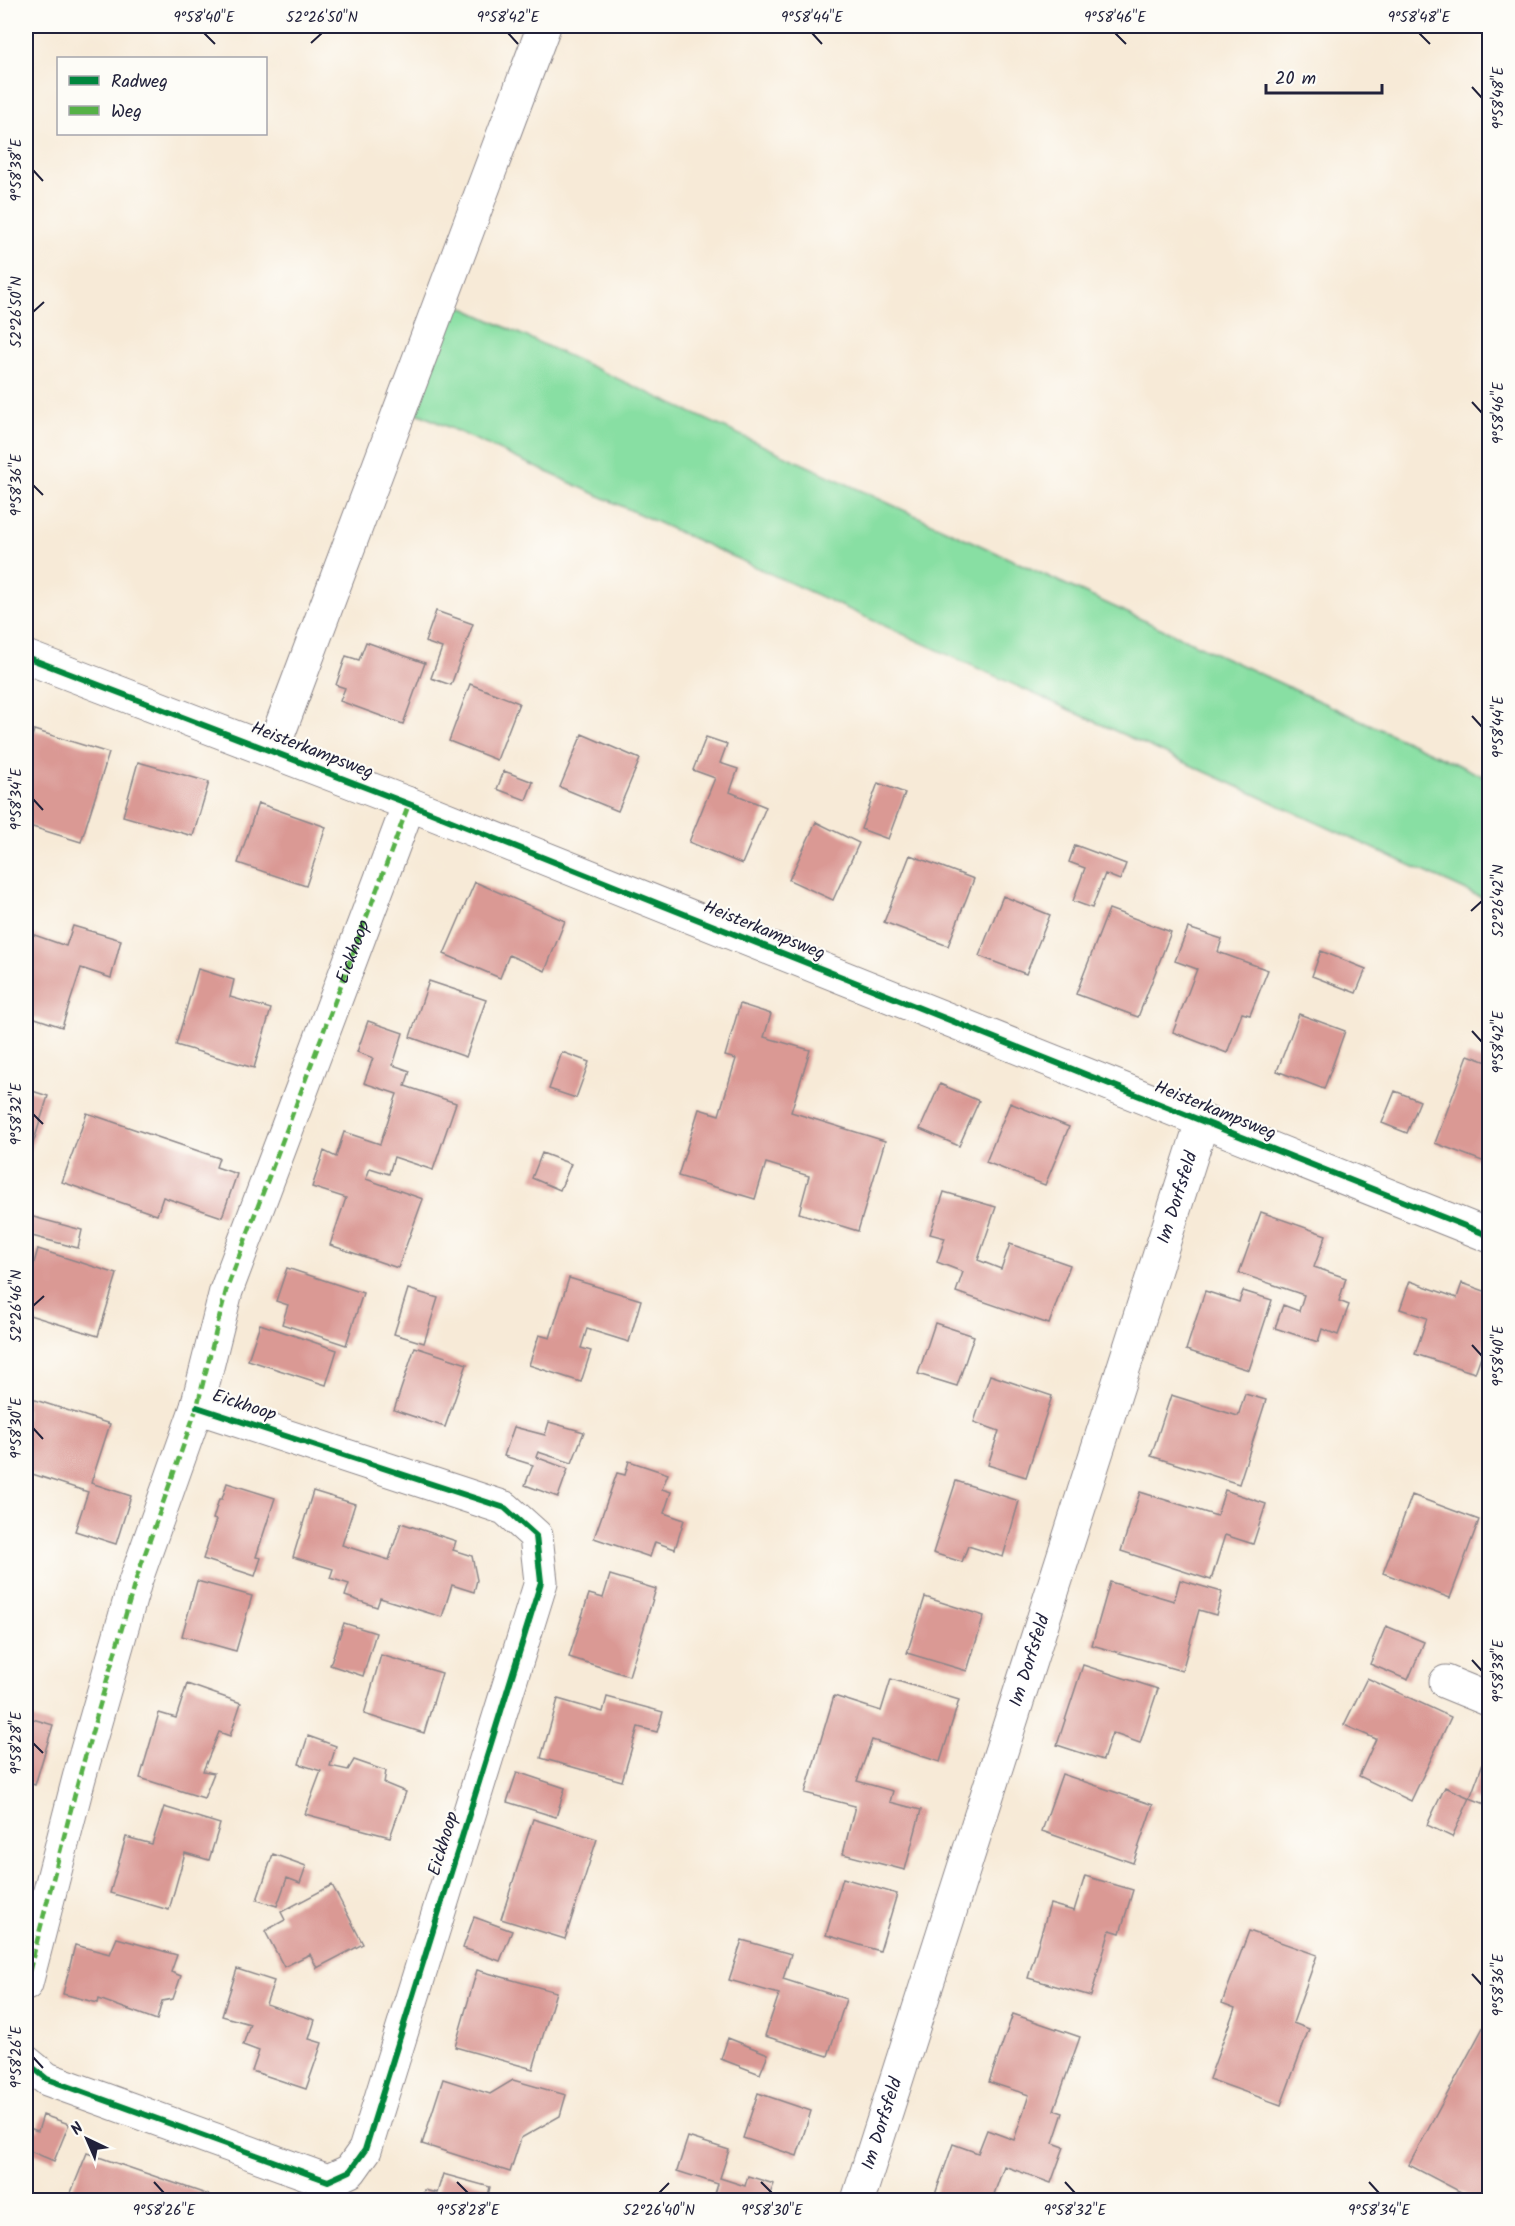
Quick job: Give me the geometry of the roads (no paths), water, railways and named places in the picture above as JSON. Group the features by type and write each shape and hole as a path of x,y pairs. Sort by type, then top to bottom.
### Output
{"street":[{"path":"272,751 544,26"},
{"name":"Heisterkampsweg","path":"26,657 409,804 1490,1236"},
{"name":"Eickhoop","path":"26,1984 79,1778 135,1581 197,1407 226,1291 409,804"},
{"name":"Im Dorfsfeld","path":"858,2200 1202,1122"},
{"name":"Eickhoop","path":"26,2062 47,2079 328,2181 351,2171 365,2150 541,1582 536,1536 506,1508 197,1407"},
{"path":"1446,1682 1490,1700"}]}
